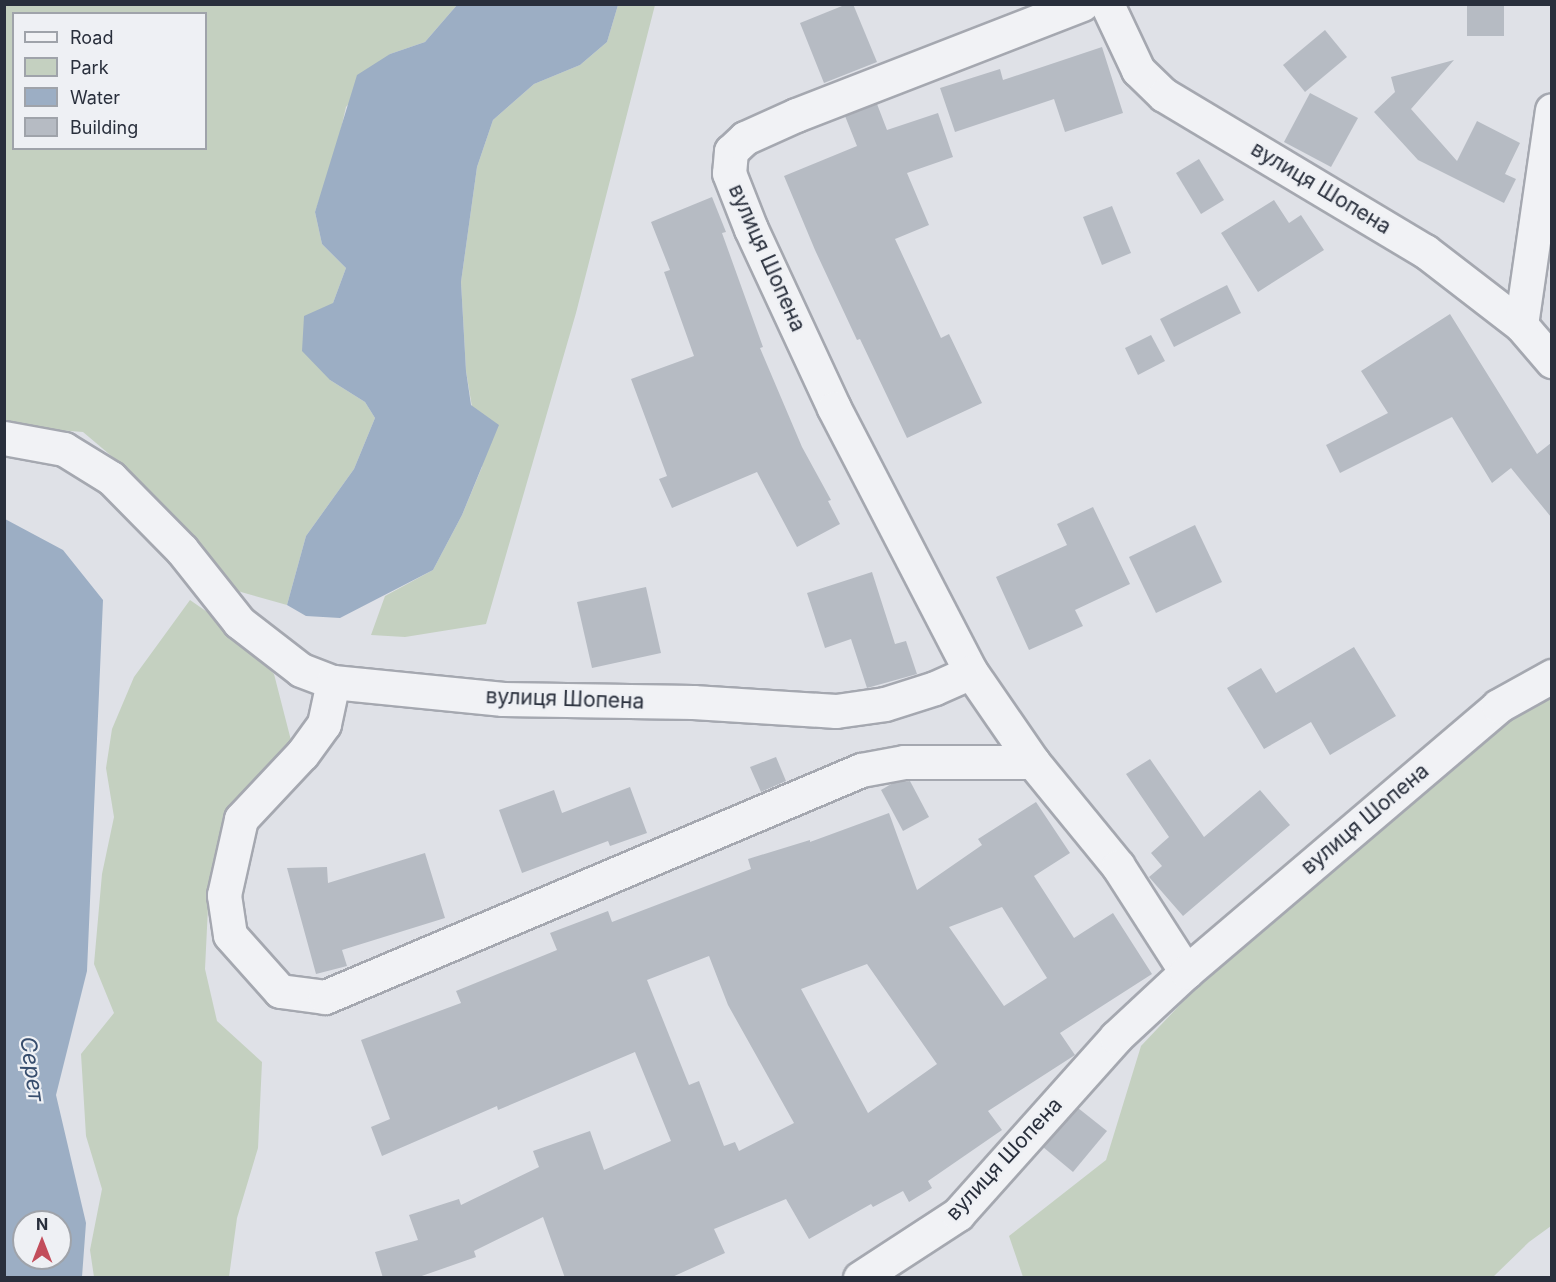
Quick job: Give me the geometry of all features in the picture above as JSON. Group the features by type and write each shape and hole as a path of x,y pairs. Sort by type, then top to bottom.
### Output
{"street":[{"name":"вулиця Шопена","path":"1082,4 807,111 745,138 731,151 728,162 729,173 751,229 834,408 971,672 1032,762 1118,866 1186,972"},
{"name":"вулиця Шопена","path":"1107,4 1138,70 1164,95 1425,251 1521,325 1551,361"},
{"path":"1521,325 1551,110"},
{"name":"вулиця Шопена","path":"4,438 63,449 111,478 182,550 239,622 301,670 333,682 503,699 693,702 836,711 885,704 935,688 971,672"},
{"name":"вулиця Шопена","path":"860,1278 958,1214 1116,1036 1186,972 1498,706 1551,676"},
{"path":"333,682 324,724 302,753 241,819 224,895 230,935 280,991 325,997 861,770 904,762 1032,762"}],"green space":[{"path":"4,5 457,5 425,42 390,54 346,107 335,155 315,212 322,244 346,268 333,303 330,380 365,402 375,418 354,469 306,536 287,605 234,590 115,459 83,432 5,426"},
{"path":"618,5 655,5 576,313 486,624 405,637 371,635 385,596 433,570 462,515 482,467 466,371 461,282 477,167 493,120 534,84 580,65 607,42"},
{"path":"190,600 233,630 274,674 295,756 250,809 209,887 205,969 217,1021 262,1062 258,1148 237,1218 229,1277 94,1277 90,1250 102,1189 86,1136 81,1054 114,1013 94,964 102,874 114,817 106,768 112,729 134,677"},
{"path":"1551,695 1551,1226 1529,1242 1492,1278 1023,1277 1009,1236 1106,1160 1141,1046 1245,936 1498,717"}],"water":[{"path":"457,5 618,5 607,42 580,65 534,84 493,120 477,167 461,282 466,371 471,405 499,425 462,515 433,570 340,618 306,616 287,605 306,536 354,469 375,418 365,402 330,380 302,351 304,316 333,303 346,268 322,244 315,212 357,75 390,54 425,42"},
{"name":"Серет","path":"5,519 63,550 103,600 87,971 56,1095 86,1223 82,1277 5,1277"}],"building":[{"path":"847,4 853,4 877,62 824,83 800,23"},
{"path":"1467,4 1504,4 1504,36 1467,36"},
{"path":"1325,30 1347,57 1305,92 1283,65"},
{"path":"1102,47 1123,113 1065,132 1054,99 955,132 940,88 1000,69 1003,80"},
{"path":"1454,60 1411,109 1457,161 1477,121 1520,143 1505,174 1516,179 1504,203 1418,160 1374,112 1395,92 1391,77"},
{"path":"1310,93 1358,118 1331,167 1284,142"},
{"path":"877,104 887,130 938,113 953,157 907,173 929,225 895,239 941,338 949,334 982,403 907,438 860,339 857,340 784,176 857,146 845,116"},
{"path":"1199,159 1224,200 1201,214 1176,173"},
{"path":"712,197 726,232 722,233 763,347 760,348 802,447 831,500 828,501 840,524 797,547 757,472 672,508 659,479 667,476 631,379 694,356 664,272 670,270 651,222"},
{"path":"1274,200 1289,223 1301,215 1324,250 1258,292 1221,233"},
{"path":"1112,206 1131,253 1102,265 1083,217"},
{"path":"1227,285 1241,313 1174,347 1160,319"},
{"path":"1450,314 1537,454 1551,443 1551,517 1511,468 1492,483 1452,417 1340,473 1326,445 1388,413 1361,371"},
{"path":"1151,335 1165,361 1138,375 1125,348"},
{"path":"1093,507 1130,584 1075,610 1083,626 1029,650 996,577 1067,545 1057,524"},
{"path":"1195,525 1222,582 1156,613 1129,557"},
{"path":"872,572 895,644 906,641 917,674 867,688 851,639 825,648 807,593"},
{"path":"646,587 661,653 592,668 577,602"},
{"path":"1354,647 1396,716 1330,755 1311,722 1264,749 1227,688 1261,668 1276,693"},
{"path":"776,757 786,781 761,792 750,767"},
{"path":"1150,759 1204,837 1260,790 1290,825 1183,916 1149,877 1162,866 1151,853 1169,837 1126,774"},
{"path":"910,781 929,817 903,831 881,790 893,783"},
{"path":"630,787 647,833 610,846 608,841 522,873 499,810 554,790 562,813"},
{"path":"1036,802 1070,853 1034,876 1074,938 1113,913 1152,974 1060,1033 1075,1055 988,1111 1002,1130 928,1181 932,1188 909,1202 903,1191 873,1207 871,1204 809,1239 786,1199 714,1229 725,1253 670,1278 565,1278 543,1217 474,1251 476,1257 416,1278 383,1278 375,1252 418,1240 409,1215 459,1199 461,1205 539,1167 533,1151 590,1131 604,1170 671,1141 635,1052 498,1110 497,1106 382,1156 371,1127 390,1119 361,1040 461,1003 456,991 557,950 550,933 608,911 612,922 751,869 748,859 810,840 810,842 889,813 917,890 982,845 978,839","holes":["1002,907 1047,978 1004,1006 949,927","709,956 728,1005 794,1123 739,1151 735,1142 724,1146 699,1081 689,1085 647,980","867,964 937,1064 868,1113 801,989"]},
{"path":"425,853 445,918 342,950 347,966 316,974 287,868 327,867 328,883"},
{"path":"1078,1108 1107,1131 1073,1172 1043,1147"}]}
